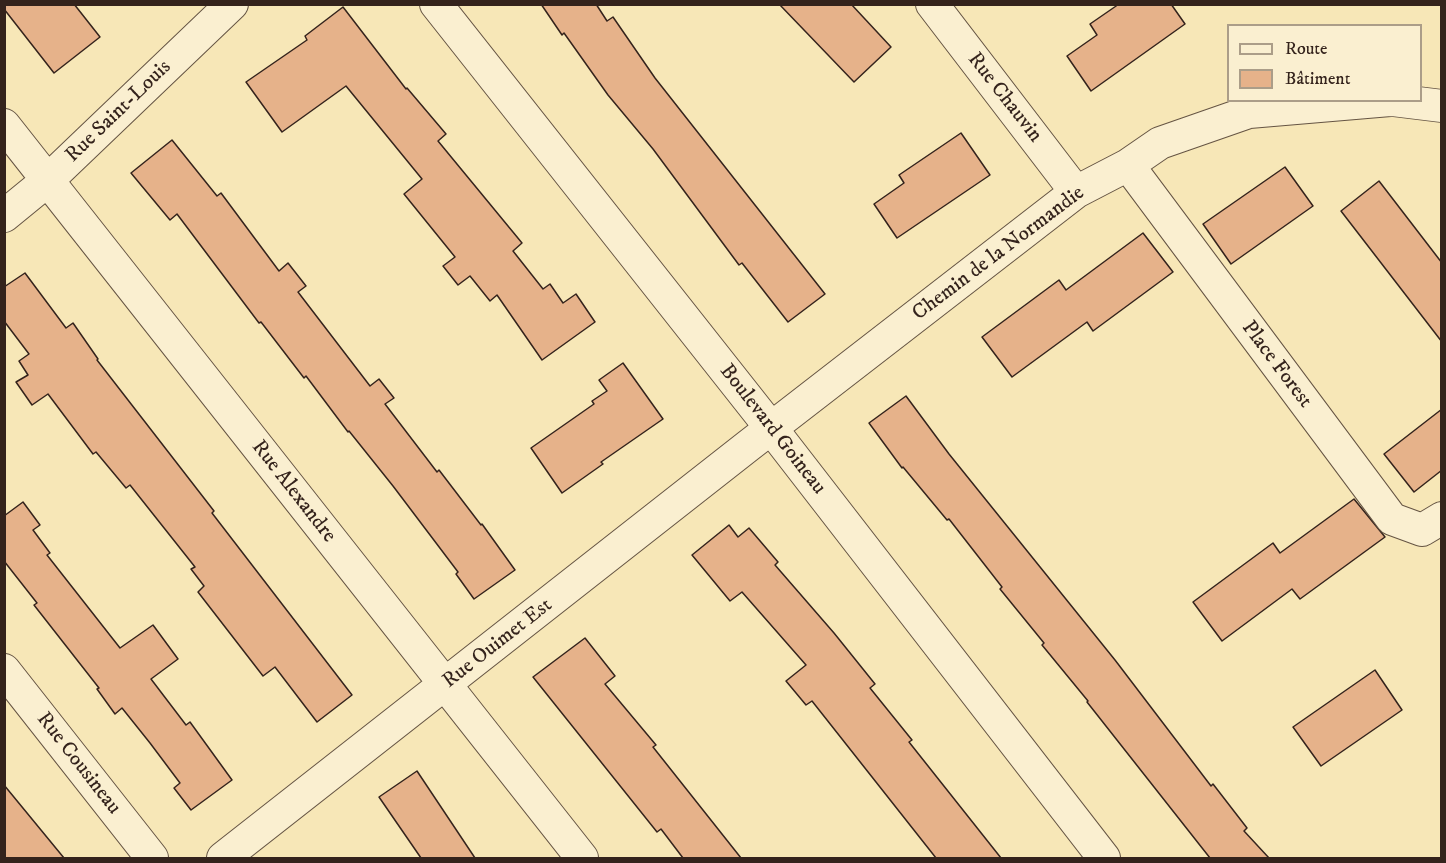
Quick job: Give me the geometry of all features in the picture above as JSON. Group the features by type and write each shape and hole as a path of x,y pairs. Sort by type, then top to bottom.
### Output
{"street":[{"name":"Rue Saint-Louis","path":"4,216 48,180 232,4"},
{"name":"Boulevard Goineau","path":"436,4 771,429 1104,858"},
{"name":"Rue Chauvin","path":"932,4 1076,192"},
{"name":"Chemin de la Normandie","path":"771,429 1076,192 1128,165 1160,143 1249,112 1368,102"},
{"name":"Chemin de la Normandie","path":"1409,102 1442,106"},
{"name":"Rue Alexandre","path":"4,125 582,858"},
{"name":"Place Forest","path":"1128,165 1392,519 1422,530 1442,518"},
{"name":"Rue Ouimet Est","path":"223,858 771,429"},
{"name":"Rue Cousineau","path":"4,670 152,858"}],"building":[{"path":"4,4 74,4 100,37 54,73 4,9"},
{"path":"541,4 596,4 607,21 613,17 655,78 825,294 788,322 742,263 739,265 653,149 608,95 564,33 562,35"},
{"path":"779,4 851,4 891,47 854,82"},
{"path":"1119,4 1171,4 1185,24 1091,91 1067,56 1097,35 1090,24"},
{"path":"343,7 406,89 446,134 438,141 522,243 513,251 543,289 550,284 563,303 576,294 595,322 542,360 497,295 490,301 470,276 458,285 443,266 455,257 404,194 422,179 346,86 282,132 246,82 307,40 305,36"},
{"path":"961,133 990,175 897,238 874,204 904,183 899,175"},
{"path":"172,140 217,196 221,193 279,271 288,263 306,286 298,292 370,386 379,379 394,398 385,404 437,472 439,470 482,524 515,570 474,599 456,574 458,572 393,486 306,376 304,378 261,322 259,323 177,214 170,220 131,173"},
{"path":"1285,167 1313,206 1231,264 1203,224"},
{"path":"1379,181 1442,263 1442,342 1341,211"},
{"path":"1143,233 1173,272 1093,331 1087,322 1012,377 982,337 1059,280 1066,290"},
{"path":"25,273 66,328 73,323 97,360 352,695 317,722 275,667 263,676 198,592 204,586 191,569 195,567 130,485 126,488 96,452 93,454 48,394 32,405 16,382 28,375 19,361 29,354 4,321 4,287"},
{"path":"623,363 663,419 601,462 603,464 562,493 531,448 594,404 592,401 607,391 599,380"},
{"path":"906,396 949,454 1115,660 1211,786 1213,784 1247,828 1244,831 1269,858 1210,858 1042,645 1044,643 1000,589 1002,587 949,519 947,520 902,468 869,423"},
{"path":"1442,409 1442,470 1414,492 1384,454"},
{"path":"1354,499 1385,537 1300,599 1292,589 1222,641 1193,602 1273,543 1280,553"},
{"path":"23,502 40,525 33,530 50,553 47,555 120,648 153,625 178,659 151,679 186,725 190,722 232,780 191,810 174,788 180,783 150,743 122,708 115,714 97,689 99,688 34,605 37,603 4,561 4,516"},
{"path":"729,525 738,537 749,528 778,562 775,565 875,684 870,688 912,740 909,742 1001,858 936,858 812,701 806,705 786,681 806,665 742,592 730,601 692,555"},
{"path":"585,638 615,676 605,684 656,745 653,747 741,858 683,858 661,829 657,832 533,677"},
{"path":"1375,670 1402,710 1321,766 1293,727"},
{"path":"417,771 475,858 421,858 379,797"},
{"path":"4,785 64,858 4,858"}]}
